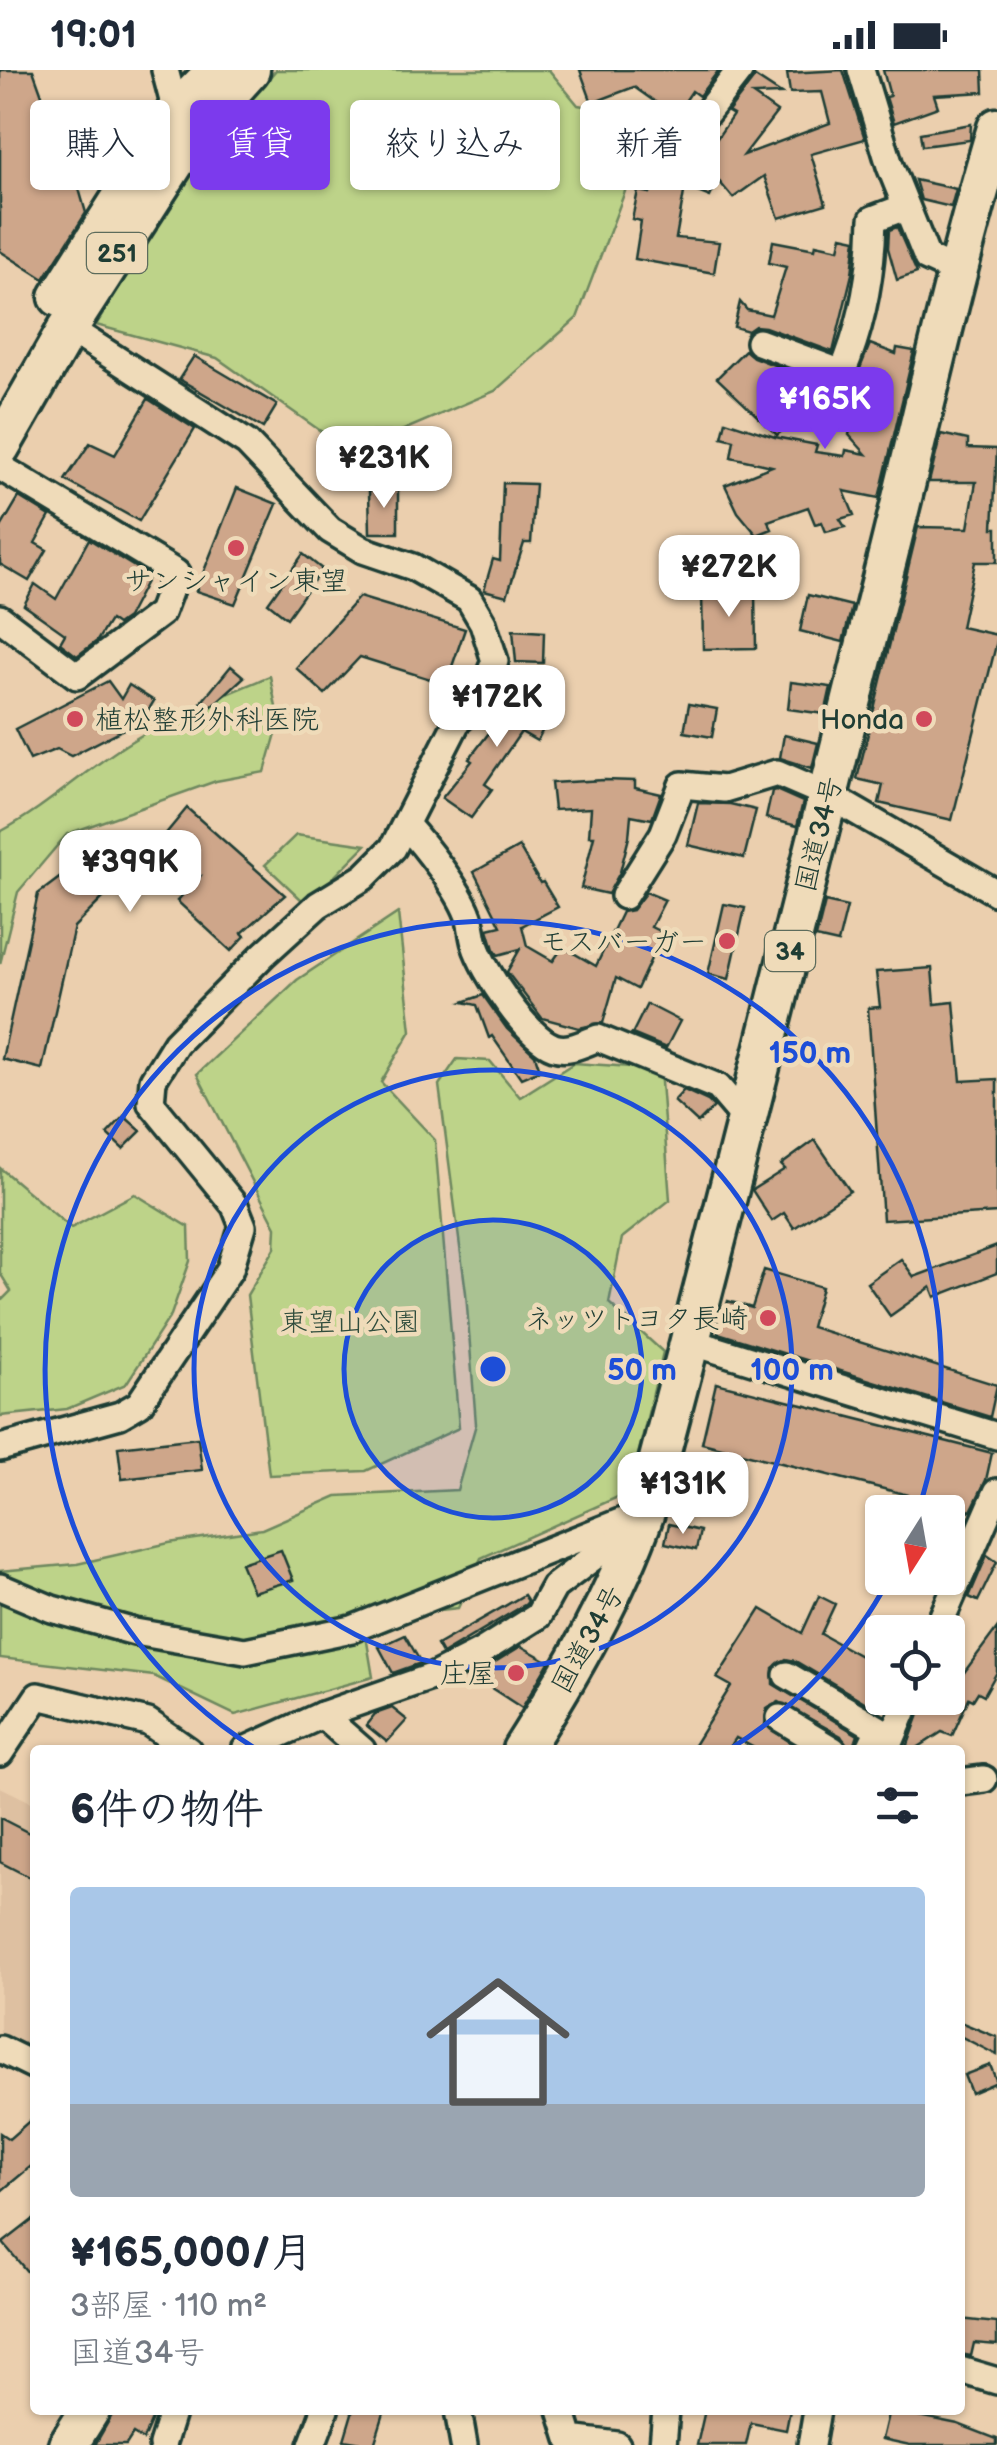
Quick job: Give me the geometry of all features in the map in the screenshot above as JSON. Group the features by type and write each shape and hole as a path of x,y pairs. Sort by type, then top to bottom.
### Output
{"highway":[{"name":"251","path":"3,423 68,328 217,70"},
{"name":"251","path":"3,423 86,254 186,122 250,70"},
{"name":"国道34号","path":"525,1745 565,1682 626,1567 641,1524 747,1121 915,449 955,271 997,128"},
{"path":"68,2445 87,2415"}],"street":[{"path":"164,70 186,122"},
{"path":"717,100 740,70"},
{"path":"861,70 905,207 926,258 955,271"},
{"path":"759,342 842,374 853,347 872,248 873,220 905,207"},
{"path":"0,1448 120,1415 138,1404 230,1270 243,1226 235,1206 150,1103 153,1080 176,1042 263,955 318,906 364,877 393,848 456,722 479,701 494,661 483,623 469,599 413,567 363,550 330,530 247,443 68,328"},
{"path":"0,466 176,573 161,614 78,676 0,618"},
{"path":"624,896 663,834 682,785 724,789 777,772 828,795 997,893"},
{"path":"406,825 424,845 468,913 475,946 491,981 538,1037 553,1047 572,1048 598,1038 692,1073 718,1086 747,1121"},
{"path":"691,1342 997,1436"},
{"path":"945,1615 988,1537 997,1492"},
{"path":"0,1587 52,1609 136,1632 245,1652 352,1629 641,1524"},
{"path":"257,1745 322,1715 434,1676 479,1653 538,1616 554,1587 641,1524"},
{"path":"787,1675 880,1730 872,1745"},
{"path":"0,1753 38,1696 148,1722 181,1745"},
{"path":"322,1715 356,1745"},
{"path":"889,1745 902,1715"},
{"path":"780,1718 826,1745"},
{"path":"0,2049 30,2064"},
{"path":"965,2371 997,2381"},
{"path":"162,2445 171,2415"},
{"path":"312,2445 323,2415"},
{"path":"459,2415 464,2445"},
{"path":"563,2415 570,2438 617,2445"},
{"path":"664,2445 666,2415"},
{"path":"812,2445 815,2415"}],"shaded area":[{"path":"0,1787 30,1802 30,2048 0,2034"}],"green space":[{"path":"276,70 549,70 580,105 580,190 625,190 577,318 495,391 399,432 322,432 217,358 96,325 190,172 190,190 330,190 330,100 250,100"},
{"path":"270,676 279,723 265,772 216,781 67,834 18,892 0,964 0,832 135,739"},
{"path":"296,835 366,845 303,901 265,865"},
{"name":"東望山公園","path":"398,913 411,1031 381,1082 435,1140 459,1428 366,1471 269,1475 247,1295 275,1248 276,1227 197,1074 297,980"},
{"path":"457,1059 490,1061 520,1097 574,1063 660,1069 670,1200 622,1238 609,1303 663,1352 629,1492 481,1558 458,1608 394,1615 365,1630 373,1677 235,1715 154,1676 0,1658 0,1571 77,1564 169,1543 262,1529 337,1496 457,1490 476,1424 466,1293 439,1085"},
{"path":"0,1168 71,1228 135,1194 189,1227 190,1261 171,1315 126,1384 67,1409 0,1416 0,1302 11,1291 0,1273"}],"building":[{"path":"0,70 33,70 44,100 30,100 30,190 79,190 86,213 44,279 0,251"},
{"path":"580,70 719,70 699,96 692,91 686,100 652,100 634,87 591,100"},
{"path":"843,70 865,139 811,154 826,204 779,218 764,176 733,198 720,182 720,134 733,115 728,112 755,77 781,94 753,95 777,112 744,155 830,123 822,92 790,93 787,73"},
{"path":"883,70 983,70 984,92 934,95 938,107 894,123"},
{"path":"971,124 970,140 922,146 920,133"},
{"path":"915,180 956,189 951,207 921,200"},
{"path":"684,190 676,238 719,242 714,273 635,259 641,221 632,219 638,191"},
{"path":"692,190 713,190 710,197"},
{"path":"897,227 917,273 897,280 888,248 889,230"},
{"path":"842,236 856,239 852,274 833,352 765,327 755,326 748,331 734,327 740,302 747,310 771,315 786,267 769,263 773,241 839,249"},
{"path":"870,344 896,354 897,348 914,351 879,498 844,491 854,515 840,519 845,527 826,532 822,522 815,524 808,507 768,521 772,529 757,535 738,512 725,485 772,466 731,457 734,440 722,437 726,421 817,445 815,452 845,456 846,450 866,454 849,435 854,410 834,418 822,404 839,389 853,385"},
{"path":"745,350 753,357 813,380 826,393 777,435 717,378"},
{"path":"194,356 277,405 263,428 179,379"},
{"path":"148,399 195,429 139,521 65,480 90,443 115,455"},
{"name":"Honda","path":"941,434 968,440 968,448 997,449 993,528 997,528 997,562 975,562 961,627 997,635 997,641 952,820 879,803 883,785 857,779 918,527 968,528 976,482 929,482"},
{"path":"503,483 535,484 531,543 524,543 507,596 484,590 493,559 500,561"},
{"name":"サンシャイン東望","path":"237,488 277,504 235,604 196,591"},
{"path":"369,490 398,490 398,533 370,533"},
{"path":"19,497 50,516 35,543 47,550 29,581 0,564 0,529"},
{"path":"89,539 149,576 127,618 117,625 110,620 97,641 77,656 60,643 65,634 24,605 35,584 56,599"},
{"path":"303,554 322,569 287,618 268,603"},
{"path":"702,591 755,592 756,648 703,649"},
{"path":"808,595 852,606 843,642 800,631"},
{"path":"359,597 465,629 446,684 360,657 325,694 296,668"},
{"path":"513,630 544,632 543,663 516,662"},
{"path":"231,666 244,677 201,716 195,710"},
{"name":"植松整形外科医院","path":"108,681 121,699 129,685 154,701 143,719 71,756 57,749 30,760 15,729"},
{"path":"791,682 831,687 825,714 788,709"},
{"path":"513,687 553,710 537,741 521,732 485,784 492,789 471,818 442,798 472,761 469,759 495,725"},
{"path":"689,704 717,709 712,737 684,732"},
{"path":"784,735 818,743 812,768 780,758"},
{"path":"635,781 635,788 661,794 652,819 631,815 620,872 608,894 581,888 594,836 589,836 591,808 554,810 551,783"},
{"path":"772,791 803,802 797,826 766,818"},
{"path":"698,803 756,810 744,858 688,845"},
{"path":"187,808 285,895 242,933 245,936 231,951 177,901 200,876 116,885 74,927 42,1069 2,1059 38,894 94,852 154,848"},
{"path":"519,847 558,907 522,926 527,946 553,961 563,947 596,966 622,912 632,910 646,892 665,900 651,927 663,933 637,989 616,978 603,1023 579,1028 542,1018 507,972 520,949 498,955 494,949 488,929 501,926 474,872"},
{"path":"825,902 847,907 838,943 816,938"},
{"name":"モスバーガー","path":"724,904 745,908 729,979 708,974"},
{"path":"932,968 935,1004 954,1002 961,1081 997,1079 997,1213 883,1220 868,1008 880,1007 876,972"},
{"path":"483,995 507,1029 535,1055 540,1070 521,1078 492,1036 489,1038 477,1005 463,1002"},
{"path":"647,1004 680,1021 666,1048 632,1034"},
{"path":"684,1090 714,1107 698,1123 674,1101"},
{"path":"124,1116 141,1131 123,1149 107,1134"},
{"path":"815,1140 850,1191 794,1228 784,1213 772,1221 752,1190 785,1169 781,1165"},
{"path":"997,1246 997,1273 935,1297 931,1287 890,1316 867,1283 901,1259 914,1277"},
{"path":"764,1270 822,1287 811,1327 997,1385 990,1417 718,1333 728,1301 752,1308"},
{"path":"716,1383 992,1453 986,1480 971,1511 965,1509 965,1495 908,1495 702,1443"},
{"path":"198,1438 202,1470 122,1479 118,1447"},
{"path":"669,1524 700,1531 696,1550 665,1543"},
{"path":"281,1550 293,1580 253,1592 241,1563"},
{"path":"987,1555 997,1562 978,1601 969,1597"},
{"path":"524,1595 526,1604 442,1654 437,1645"},
{"path":"819,1596 835,1604 821,1634 865,1659 865,1702 786,1659 773,1668 773,1684 858,1735 855,1745 846,1745 841,1736 779,1702 767,1709 765,1725 795,1745 749,1745 736,1738 731,1745 694,1745 731,1686 717,1678 761,1609 802,1633"},
{"path":"997,1628 997,1672 984,1695 978,1692 973,1700 969,1698 965,1707 965,1671"},
{"path":"405,1635 421,1663 393,1673 379,1647"},
{"name":"庄屋","path":"521,1646 549,1662 522,1708 479,1680 487,1667"},
{"path":"392,1708 407,1720 387,1742 366,1725 375,1714"},
{"path":"919,1715 961,1715 952,1736 942,1732 922,1745 908,1745"},
{"path":"0,1818 30,1833 30,1877 0,1862"},
{"path":"965,2024 997,2037 997,2055 965,2039"},
{"path":"990,2065 997,2082 971,2093 965,2075"},
{"path":"30,2120 30,2167 0,2192 0,2133 9,2139"},
{"path":"30,2222 30,2275 3,2243"},
{"path":"965,2320 997,2323 997,2345 974,2343 971,2356 965,2355"},
{"path":"112,2415 154,2415 143,2440 133,2434 126,2445 95,2445"},
{"path":"352,2415 383,2415 374,2445 344,2440"},
{"path":"704,2415 789,2415 786,2430 751,2423 746,2445 697,2445"},
{"path":"888,2415 914,2415 958,2424 997,2439 997,2445 910,2445 882,2439"}],"place":[{"name":"サンシャイン東望","path":"236,548"},
{"name":"植松整形外科医院","path":"75,719"},
{"name":"Honda","path":"924,719"},
{"name":"モスバーガー","path":"727,941"},
{"name":"ネッツトヨタ長崎","path":"768,1318"},
{"name":"庄屋","path":"516,1673"}]}
